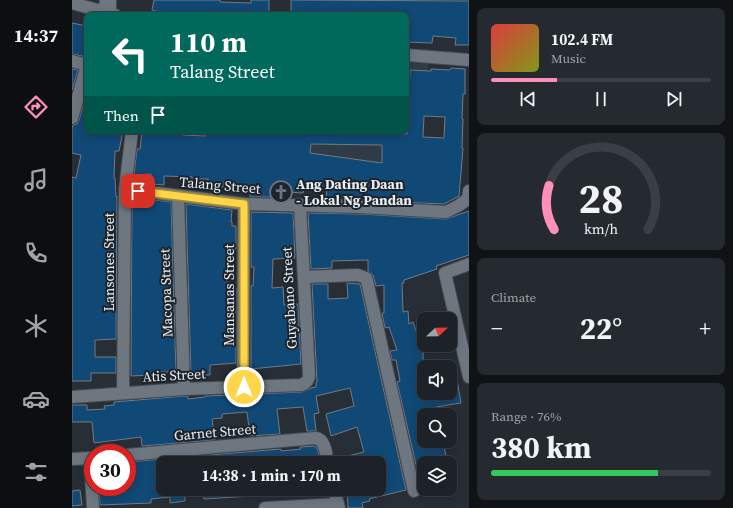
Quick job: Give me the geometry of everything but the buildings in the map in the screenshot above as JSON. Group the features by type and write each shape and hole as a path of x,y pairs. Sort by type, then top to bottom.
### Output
{"street":[{"path":"81,3 107,10 110,0"},
{"path":"409,55 469,60"},
{"path":"72,61 84,64"},
{"path":"72,118 84,76"},
{"name":"Lansones Street","path":"123,393 125,189 132,134"},
{"name":"Talang Street","path":"125,189 244,204 360,207 446,212 468,199 469,190"},
{"name":"Macopa Street","path":"178,196 184,389"},
{"name":"Mansanas Street","path":"244,204 244,387"},
{"name":"Guyabano Street","path":"300,205 310,375 307,382 302,385"},
{"path":"469,264 444,273 469,377"},
{"path":"304,277 358,275 366,278 368,281 414,491"},
{"name":"Atis Street","path":"72,397 184,389 302,385"},
{"name":"Garnet Street","path":"136,454 316,438 323,442 326,456"},
{"path":"72,459 84,458"},
{"path":"93,496 93,508"},
{"path":"265,508 338,506 336,496"}],"shaded area":[{"path":"409,60 429,62 417,180 301,166 306,134 409,134"}],"place":[{"name":"Ang Dating Daan - Lokal Ng Pandan","path":"281,192"}],"route":[{"path":"138,191 244,204 244,387"}]}
